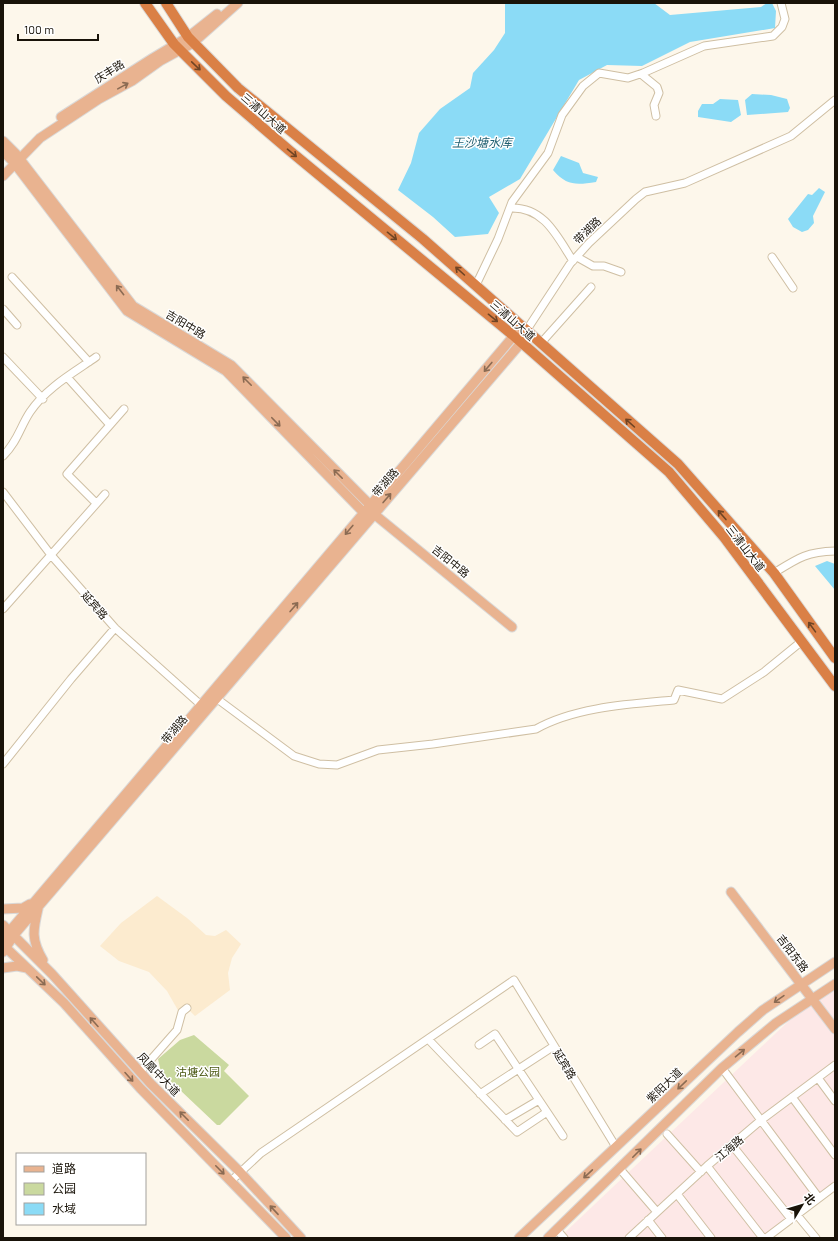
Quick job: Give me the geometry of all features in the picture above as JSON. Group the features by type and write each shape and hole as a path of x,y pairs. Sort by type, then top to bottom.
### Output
{"highway":[{"name":"三清山大道","path":"145,3 177,47 226,96 290,151 518,339 669,472 724,538 835,686"},
{"name":"三清山大道","path":"166,3 191,40 238,88 423,239 678,464 774,573 835,658"}],"main road":[{"path":"191,40 230,3"},
{"path":"3,176 15,159 47,134 99,99 132,81 177,47 191,40 238,3"},
{"name":"庆丰路","path":"3,165 15,159 33,139 77,106 153,58 177,47"},
{"name":"吉阳中路","path":"3,141 15,159 133,306 231,365 371,512 512,627"},
{"name":"吉阳中路","path":"3,151 15,159"},
{"name":"带湖路","path":"4,948 7,932 34,906 216,698 518,339 524,328"},
{"name":"带湖路","path":"34,906 201,705 371,512"},
{"name":"吉阳东路","path":"731,892 835,1029"},
{"path":"3,909 34,906 33,935 37,950 52,974"},
{"name":"凤凰中大道","path":"7,932 52,974 140,1072 240,1172 301,1238"},
{"name":"凤凰中大道","path":"4,948 29,969 64,1003 141,1089 286,1238"},
{"name":"紫阳大道","path":"519,1238 763,1010 835,962"},
{"path":"3,968 17,966 29,969"},
{"path":"548,1238 722,1068 776,1023 835,984"}],"street":[{"path":"476,285 498,239 512,202 548,153 562,114 583,86 599,73 628,78 704,46 773,36 782,27 785,18 781,3"},
{"path":"640,74 657,87 659,93 654,105 656,116"},
{"name":"带湖路","path":"524,328 575,259 645,192 685,183 791,136 835,100"},
{"path":"511,208 520,207 537,213 554,231 575,259 593,266 604,266 621,272"},
{"path":"772,257 793,288"},
{"path":"12,277 89,362"},
{"path":"541,343 591,287"},
{"path":"3,309 18,325"},
{"path":"3,357 43,399"},
{"path":"3,456 10,449 30,412 57,384 96,357"},
{"path":"67,377 110,426"},
{"path":"96,503 68,474 124,409"},
{"name":"延宾路","path":"3,492 51,555 115,628 201,705"},
{"path":"3,609 104,494"},
{"path":"774,573 801,556 822,551 835,551"},
{"path":"3,764 71,679 115,628"},
{"path":"216,698 294,756 319,764 337,765 378,750 433,744 536,729 549,722 600,708 674,700 678,690 722,699 764,672 802,641"},
{"name":"延宾路","path":"428,1039 514,980 616,1148"},
{"path":"140,1072 177,1030 182,1012 187,1008"},
{"path":"479,1045 495,1034 564,1136"},
{"path":"231,1181 262,1153 428,1039 517,1132 547,1112"},
{"path":"480,1094 554,1046"},
{"name":"江海路","path":"629,1238 704,1169 760,1121 835,1065"},
{"path":"722,1068 760,1121 819,1198"},
{"path":"818,1078 835,1101"},
{"path":"792,1097 835,1155"},
{"path":"505,1120 539,1100"},
{"path":"667,1134 704,1169 763,1238"},
{"path":"732,1145 794,1217 816,1238"},
{"path":"620,1169 657,1212"},
{"path":"766,1238 835,1186"},
{"path":"677,1194 711,1238"},
{"path":"648,1220 662,1238"},
{"path":"557,1230 564,1238"}],"shaded area":[{"path":"157,896 187,918 206,935 215,936 226,930 241,944 232,958 228,973 230,990 195,1016 184,1005 179,1012 167,991 149,972 119,961 100,946 121,923"},
{"path":"835,989 835,1186 766,1238 559,1238 812,999"}],"green space":[{"name":"沽塘公园","path":"194,1035 229,1065 224,1071 249,1096 220,1125 217,1125 161,1072 158,1059 180,1040"}],"water":[{"name":"王沙塘水库","path":"505,3 654,3 670,15 761,7 767,3 772,3 776,11 775,28 690,42 642,66 607,65 579,80 520,179 489,197 499,213 488,234 455,237 433,217 398,190 411,163 419,133 440,109 470,88 473,73 494,50 505,33"},
{"path":"752,94 771,95 787,99 790,108 788,112 747,115 745,100"},
{"path":"720,99 738,100 741,115 731,122 698,117 698,111 702,104 713,104"},
{"path":"561,156 579,163 583,173 598,177 596,182 577,184 567,182 553,170"},
{"path":"819,188 825,192 813,216 814,223 808,230 802,232 793,227 788,219 808,194 812,195"},
{"path":"827,561 835,564 835,590 815,566"}]}
